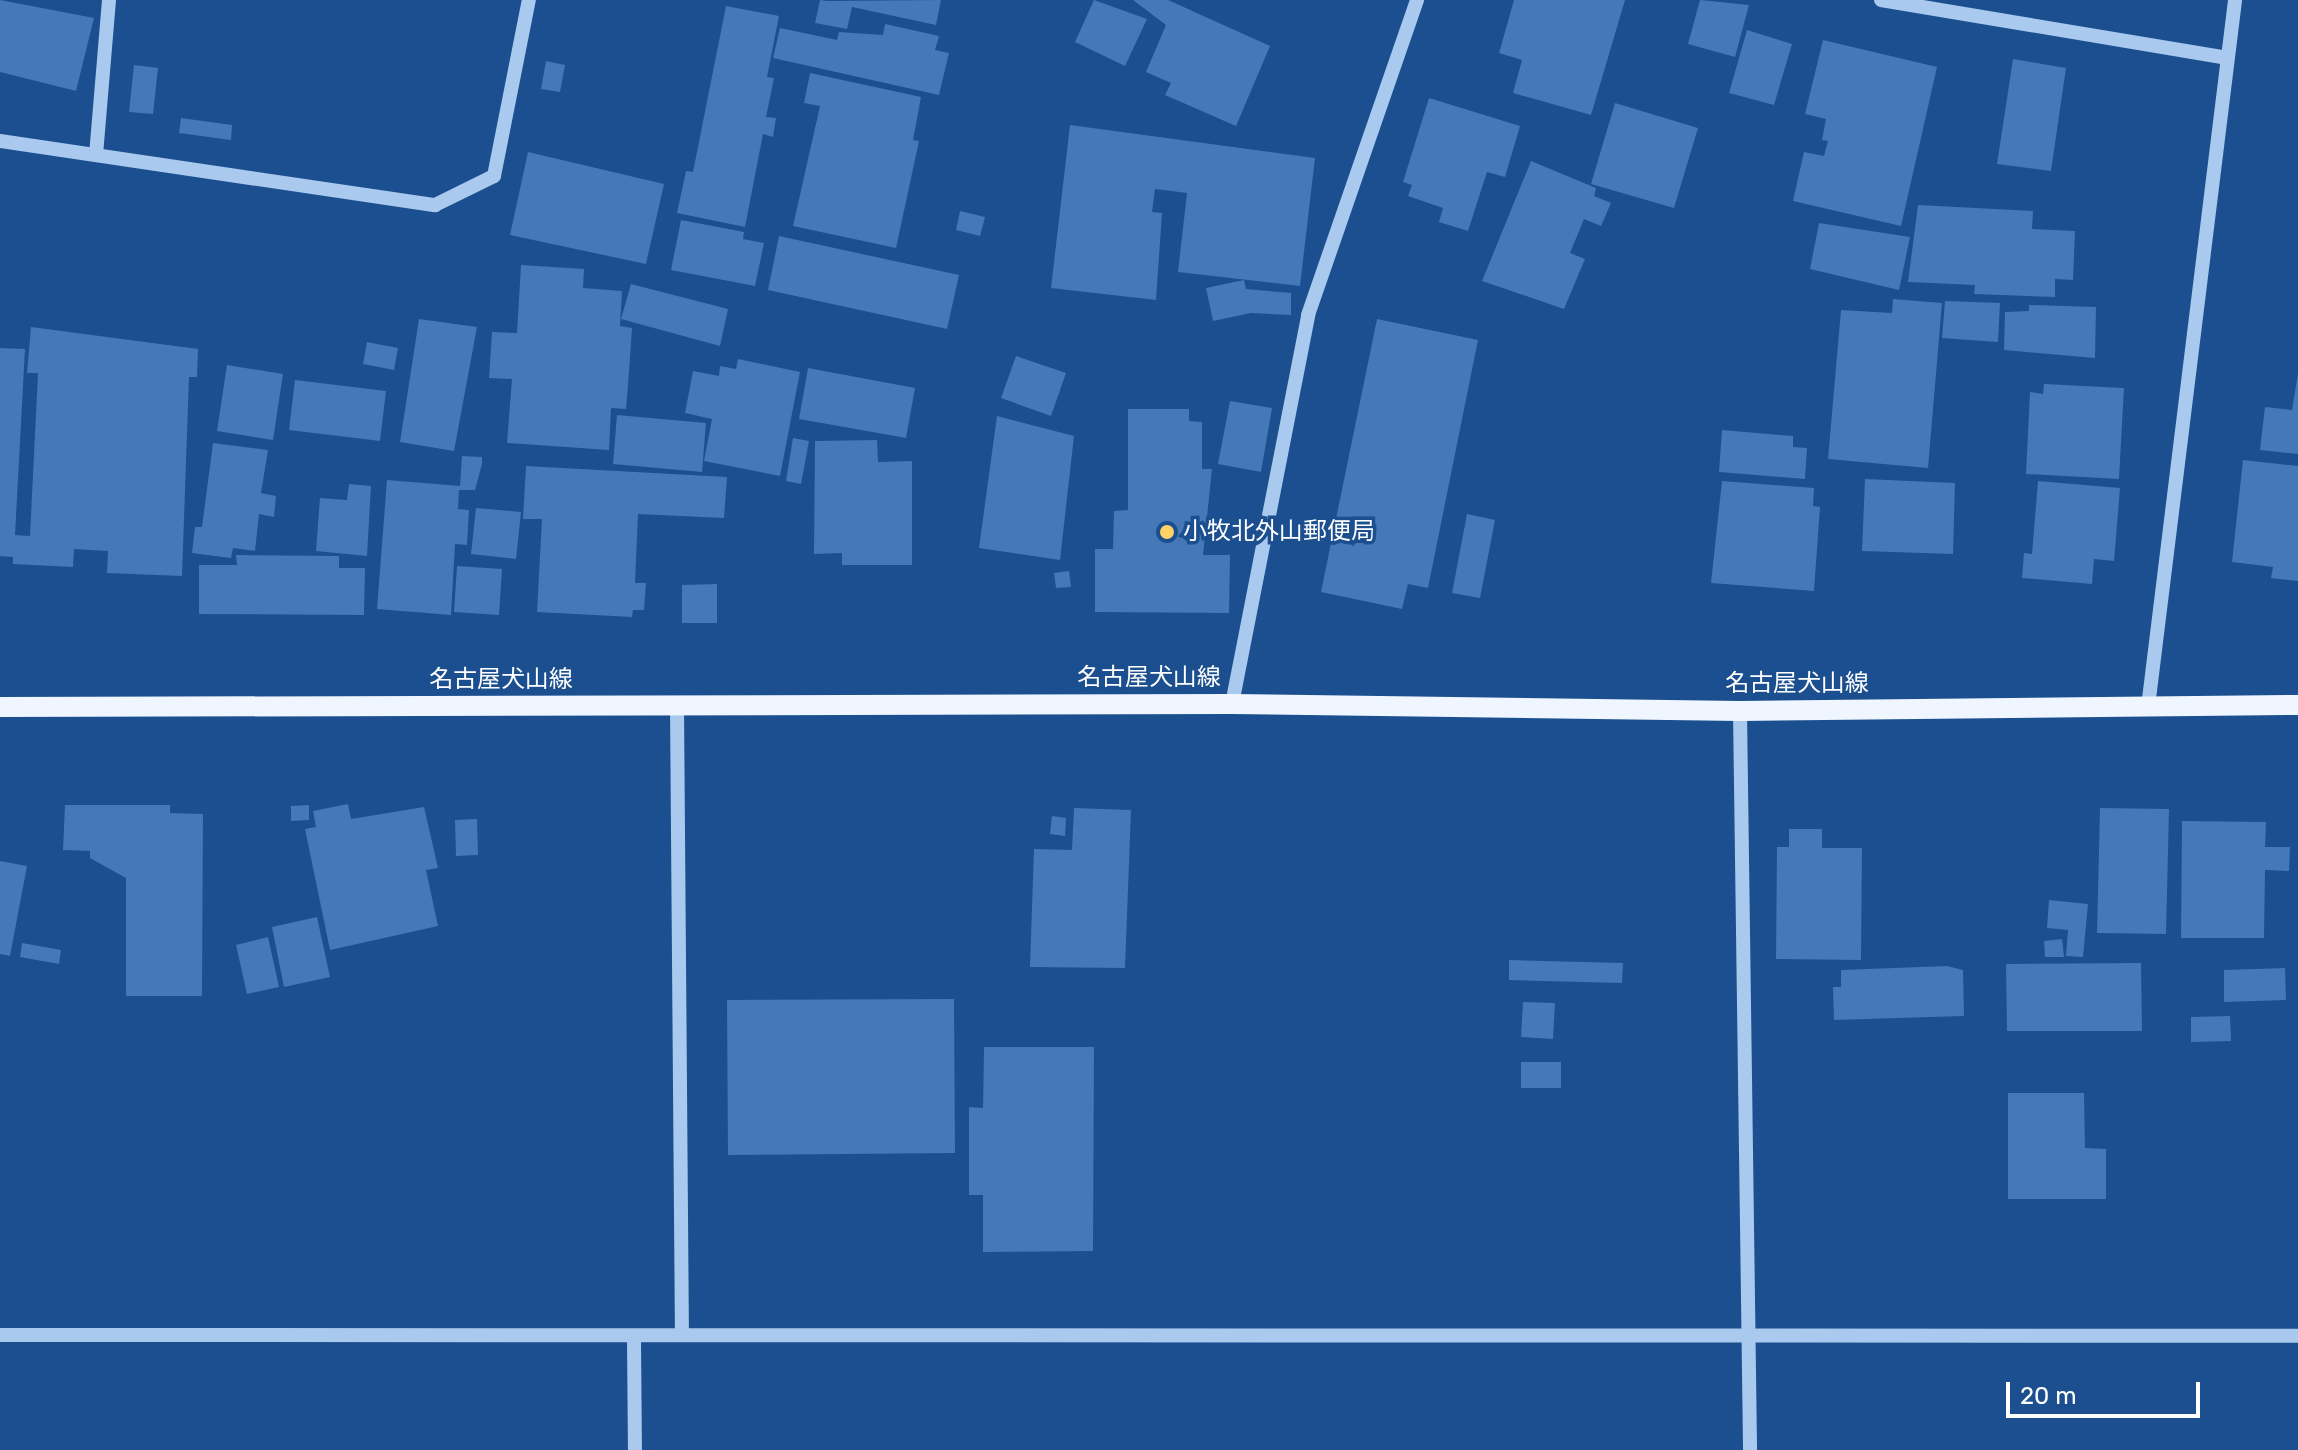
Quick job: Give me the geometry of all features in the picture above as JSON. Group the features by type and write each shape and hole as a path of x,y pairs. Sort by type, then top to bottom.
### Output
{"main road":[{"name":"名古屋犬山線","path":"0,707 1232,704 1740,711 2298,705"}],"street":[{"path":"96,155 109,0"},
{"path":"0,141 435,205 494,176 529,0"},
{"path":"1232,704 1308,315 1417,0"},
{"path":"1881,0 2223,57"},
{"path":"2148,707 2223,57 2235,0"},
{"path":"677,705 682,1335"},
{"path":"1740,711 1750,1450"},
{"path":"0,1335 634,1340 682,1335 2298,1336"},
{"path":"634,1340 635,1450"}],"building":[{"path":"0,0 94,18 76,91 0,72"},
{"path":"820,0 941,0 936,25 852,7 847,29 815,23"},
{"path":"1094,0 1147,19 1125,66 1075,42"},
{"path":"1133,0 1168,0 1270,46 1236,126 1165,95 1171,83 1146,72 1166,25"},
{"path":"1514,0 1625,0 1591,115 1513,93 1522,60 1499,53"},
{"path":"1700,0 1749,5 1735,57 1688,44"},
{"path":"726,6 779,16 767,77 774,78 766,117 776,118 773,137 763,134 745,227 677,213 686,171 693,172"},
{"path":"885,24 939,36 935,50 949,53 939,95 773,58 780,28 837,40 839,32 883,35"},
{"path":"1747,30 1792,44 1774,105 1729,93"},
{"path":"1823,40 1937,67 1901,226 1793,201 1804,152 1824,156 1828,141 1822,140 1826,119 1805,114"},
{"path":"2013,59 2066,68 2051,171 1997,164"},
{"path":"546,61 565,65 560,92 541,89"},
{"path":"134,65 158,68 153,114 129,112"},
{"path":"810,73 921,97 913,140 919,141 896,248 793,226 820,106 804,103"},
{"path":"1429,98 1520,126 1505,177 1487,172 1468,231 1439,222 1443,208 1408,196 1412,185 1403,182"},
{"path":"1615,103 1698,128 1674,208 1591,184"},
{"path":"181,118 232,125 231,140 179,133"},
{"path":"1070,125 1315,158 1300,286 1178,272 1187,193 1155,189 1152,212 1162,213 1156,300 1051,288"},
{"path":"528,152 664,184 646,264 510,235"},
{"path":"1531,161 1596,188 1594,196 1611,203 1601,226 1584,219 1570,253 1585,259 1564,309 1482,281"},
{"path":"1918,205 2033,211 2032,229 2075,231 2073,280 2055,279 2055,297 1974,294 1975,285 1908,282"},
{"path":"960,211 985,217 980,236 956,230"},
{"path":"681,220 744,232 743,239 764,243 755,286 671,270"},
{"path":"1819,223 1910,237 1899,290 1810,269"},
{"path":"779,236 959,275 947,329 768,290"},
{"path":"521,265 584,269 583,288 622,291 620,326 632,328 626,409 611,408 609,450 507,443 512,379 489,378 492,332 517,333"},
{"path":"1244,280 1246,289 1291,293 1291,315 1251,313 1213,321 1206,288"},
{"path":"631,284 728,309 720,346 621,319"},
{"path":"1893,299 1942,303 1928,468 1828,459 1841,310 1892,313"},
{"path":"1945,301 2000,303 1998,342 1942,338"},
{"path":"2029,305 2096,307 2095,358 2004,350 2005,312 2029,311"},
{"path":"419,319 477,327 454,451 400,442"},
{"path":"1377,319 1478,340 1428,588 1408,584 1402,609 1321,592"},
{"path":"31,327 198,349 197,377 189,377 182,576 107,573 108,551 74,549 73,567 13,564 13,557 0,556 0,348 25,349 15,535 30,536 38,373 27,373"},
{"path":"367,342 398,348 394,370 363,364"},
{"path":"1016,356 1066,373 1051,416 1001,398"},
{"path":"738,359 800,372 780,476 704,461 712,419 685,413 693,371 719,376 720,366 736,369"},
{"path":"227,365 283,374 273,440 217,431"},
{"path":"808,368 915,388 906,438 799,419"},
{"path":"2298,373 2298,454 2260,450 2265,407 2292,410"},
{"path":"295,380 386,391 380,441 289,430"},
{"path":"2044,384 2124,388 2119,479 2026,474 2030,392 2043,394"},
{"path":"1230,401 1272,408 1261,472 1218,464"},
{"path":"1128,409 1189,409 1189,421 1202,422 1202,469 1212,469 1203,555 1230,555 1229,613 1095,612 1095,549 1113,549 1114,511 1128,510"},
{"path":"617,415 706,423 702,472 613,464"},
{"path":"997,416 1074,436 1060,560 979,548"},
{"path":"1722,430 1793,436 1793,447 1807,448 1805,479 1719,472"},
{"path":"793,438 809,441 801,484 786,481"},
{"path":"877,440 878,462 912,461 912,565 842,565 842,553 814,554 815,441"},
{"path":"213,443 268,450 261,493 276,496 274,517 259,514 255,551 233,548 231,558 192,553 195,527 202,527"},
{"path":"462,456 482,457 482,464 475,490 459,490 458,509 469,510 467,545 455,544 451,615 377,609 387,480 460,486"},
{"path":"2243,460 2298,466 2298,581 2271,578 2273,567 2232,562"},
{"path":"526,466 727,477 724,518 638,514 635,583 646,583 644,610 633,610 632,617 537,612 542,519 523,519"},
{"path":"1865,479 1955,483 1953,554 1862,551"},
{"path":"1722,481 1814,488 1813,506 1820,507 1814,591 1711,583"},
{"path":"2038,481 2120,488 2114,561 2094,559 2092,584 2022,578 2024,553 2032,554"},
{"path":"349,484 371,486 367,556 316,551 320,498 347,500"},
{"path":"476,508 521,512 516,559 471,554"},
{"path":"1467,514 1495,520 1480,598 1452,593"},
{"path":"236,555 339,556 339,568 365,568 364,615 199,614 199,565 237,565"},
{"path":"457,566 502,569 499,615 454,612"},
{"path":"1069,571 1071,587 1056,588 1054,573"},
{"path":"717,584 717,623 682,623 682,585"},
{"path":"348,804 351,819 424,807 438,868 426,870 438,926 330,950 305,829 316,827 313,811"},
{"path":"65,805 170,805 170,813 203,814 202,996 126,996 126,878 90,858 90,851 63,850"},
{"path":"309,805 309,820 291,821 291,806"},
{"path":"1074,808 1131,810 1125,968 1030,967 1034,849 1072,850"},
{"path":"2100,808 2169,809 2166,934 2097,933"},
{"path":"1052,816 1066,818 1065,836 1050,834"},
{"path":"477,819 478,855 456,856 455,820"},
{"path":"2182,821 2266,822 2265,847 2290,847 2289,871 2265,870 2264,938 2181,938"},
{"path":"1789,829 1822,829 1822,848 1862,848 1861,960 1776,959 1777,847 1789,847"},
{"path":"0,861 27,866 10,956 0,954"},
{"path":"2049,900 2088,904 2083,957 2066,956 2068,930 2047,928"},
{"path":"317,917 330,977 284,987 272,927"},
{"path":"268,937 279,987 247,994 236,945"},
{"path":"2062,939 2064,957 2045,957 2044,941"},
{"path":"22,943 61,950 59,964 20,957"},
{"path":"1509,960 1623,963 1622,983 1509,980"},
{"path":"2141,963 2142,1031 2007,1031 2006,964"},
{"path":"1947,966 1963,970 1964,1016 1834,1020 1833,987 1841,987 1841,970"},
{"path":"2285,968 2286,1000 2224,1002 2224,970"},
{"path":"954,999 955,1153 728,1155 727,1000"},
{"path":"1523,1002 1555,1003 1553,1039 1521,1037"},
{"path":"2230,1016 2231,1041 2191,1042 2191,1017"},
{"path":"984,1047 1094,1047 1093,1251 983,1252 983,1195 969,1195 969,1107 983,1108"},
{"path":"1521,1062 1561,1062 1561,1088 1521,1088"},
{"path":"2008,1093 2084,1093 2085,1148 2106,1149 2106,1199 2008,1199"}],"place":[{"name":"小牧北外山郵便局","path":"1167,532"}]}
